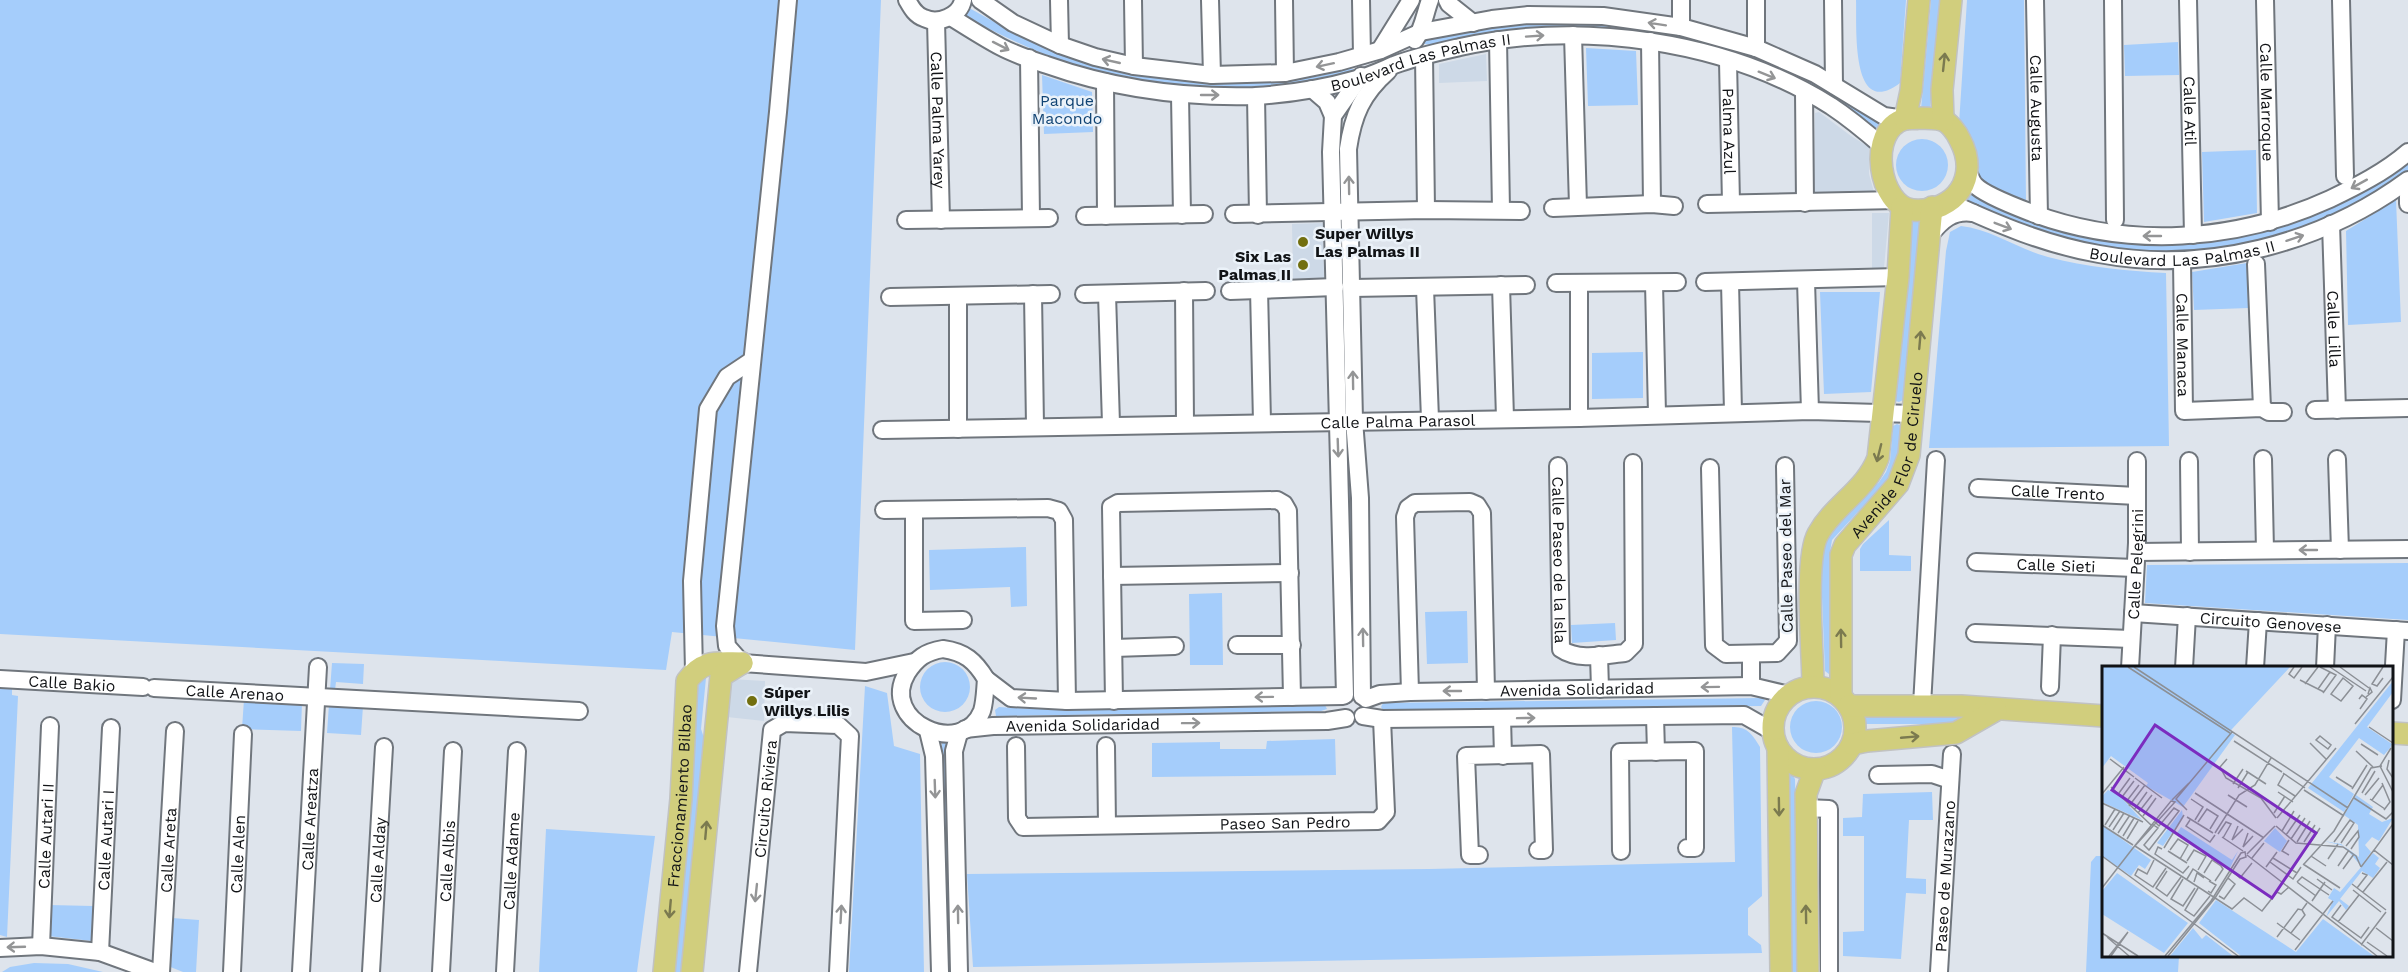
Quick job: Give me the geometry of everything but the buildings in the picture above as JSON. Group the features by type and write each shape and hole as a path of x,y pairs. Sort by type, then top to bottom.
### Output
{"main road":[{"path":"1905,119 1911,91 1919,0"},
{"path":"1943,120 1941,90 1951,0"},
{"path":"1905,119 1943,120 1957,133 1963,144 1968,173 1965,183 1941,204 1912,210 1900,204 1886,183 1881,169 1882,146 1889,129 1905,119"},
{"name":"Avenide Flor de Ciruelo","path":"1814,686 1812,547 1826,522 1874,471 1881,445 1898,277 1900,204"},
{"name":"Avenide Flor de Ciruelo","path":"1845,701 1841,555 1845,545 1888,497 1904,473 1909,455 1930,236 1941,204"},
{"path":"694,671 706,663 742,663"},
{"name":"Fraccionamiento Bilbao","path":"692,972 721,676 742,663"},
{"name":"Fraccionamiento Bilbao","path":"664,972 681,799 687,681 694,671"},
{"path":"1775,740 1794,764 1815,769 1836,762 1844,755 1852,744 1855,726 1845,701 1833,691 1814,686 1799,689 1788,695 1780,704 1774,717 1781,972"},
{"path":"1845,701 2102,716"},
{"path":"1852,744 1956,733 1996,710"},
{"path":"2393,733 2408,734"},
{"path":"1808,972 1814,808 1806,794 1815,769"}],"street":[{"path":"788,0 725,626 727,646 742,663 866,672 900,684"},
{"name":"Boulevard Las Palmas II","path":"907,0 914,11 924,18 943,19 1002,48 1086,79 1180,95 1256,96 1312,89 1358,79 1424,56 1498,40 1574,35 1650,41 1728,61 1769,75 1831,107 1882,146"},
{"path":"943,19 962,6 963,0"},
{"name":"Boulevard Las Palmas II","path":"980,0 1013,23 1060,45 1095,57 1134,66 1212,75 1285,73 1338,63 1381,50 1421,32 1473,23 1528,7 1603,8 1756,48 1834,85 1884,116 1905,119"},
{"path":"1059,0 1060,45"},
{"path":"1133,0 1134,66"},
{"path":"1210,0 1212,75"},
{"path":"1284,0 1285,73"},
{"path":"1361,0 1367,21 1362,55"},
{"path":"1333,116 1381,50 1411,0"},
{"path":"1354,696 1360,498 1354,420 1348,149 1353,121 1360,104 1377,81 1396,64 1421,32 1423,18 1430,0"},
{"path":"1447,0 1473,23"},
{"path":"1681,0 1681,27"},
{"path":"1756,0 1756,48"},
{"path":"1833,0 1834,85"},
{"name":"Calle Augusta","path":"2036,0 2039,216"},
{"path":"2113,0 2115,220"},
{"name":"Calle Atil","path":"2188,0 2193,229"},
{"name":"Calle Marroque","path":"2265,0 2270,222"},
{"path":"2341,0 2345,176"},
{"name":"Calle Palma Yarey","path":"941,220 943,19"},
{"path":"1574,35 1578,206"},
{"path":"1498,40 1501,210"},
{"path":"1650,41 1652,204"},
{"path":"1424,56 1426,210"},
{"path":"1029,58 1031,218"},
{"name":"Palma Azul","path":"1728,61 1731,203"},
{"path":"1105,82 1106,216"},
{"path":"1312,89 1327,102 1333,116 1331,152 1337,421 1354,696 1367,708 1363,716 1355,720 1346,718 1339,707 1354,696"},
{"path":"1804,92 1805,203"},
{"path":"1180,95 1182,214"},
{"path":"1256,96 1258,214"},
{"name":"Boulevard Las Palmas II","path":"1968,173 1975,186 2010,204 2039,216 2102,233 2139,236 2193,229 2231,232 2310,208 2353,188 2396,163 2408,152"},
{"name":"Boulevard Las Palmas II","path":"1941,204 1975,214 2038,239 2073,249 2182,268 2305,235 2379,199 2408,180"},
{"path":"2408,196 2408,204"},
{"path":"1553,208 1652,204 1674,206"},
{"path":"1707,204 1900,204"},
{"path":"1234,214 1426,210 1521,211"},
{"path":"1930,236 1941,221 1960,211 1975,214"},
{"path":"1085,216 1204,214"},
{"path":"906,220 1049,218"},
{"name":"Calle Lilla","path":"2331,224 2337,410"},
{"path":"2256,264 2262,408"},
{"name":"Calle Manaca","path":"2182,268 2184,411 2262,408 2283,412"},
{"path":"1705,282 1898,277"},
{"path":"1806,281 1810,411"},
{"path":"1556,283 1677,282"},
{"path":"1730,282 1733,412"},
{"path":"1654,283 1657,414"},
{"path":"1579,284 1579,418"},
{"path":"1501,285 1505,418"},
{"path":"1352,288 1526,285"},
{"path":"1230,291 1335,287"},
{"path":"1425,288 1430,419"},
{"path":"1259,290 1262,422"},
{"path":"1185,291 1185,424"},
{"path":"1084,294 1206,291"},
{"path":"1033,294 1035,426"},
{"path":"890,297 1051,294"},
{"path":"1107,294 1111,424"},
{"path":"958,297 958,429"},
{"path":"694,671 692,581 708,409 727,376 752,361"},
{"path":"2315,410 2408,408"},
{"name":"Calle Palma Parasol","path":"882,430 1111,424 1579,418 1733,412 1810,411 1913,414"},
{"path":"2263,459 2265,550"},
{"path":"2337,459 2340,550"},
{"path":"1922,705 1936,460"},
{"name":"Calle Pelegrini","path":"2130,666 2138,461"},
{"path":"2189,461 2190,552"},
{"name":"Calle Paseo de la Isla","path":"1558,466 1561,649 1570,656 1599,655 1624,653 1634,644 1633,463"},
{"name":"Calle Paseo del Mar","path":"1710,468 1714,645 1751,670 1777,653 1788,641 1785,466"},
{"name":"Calle Trento","path":"1978,488 2137,496"},
{"path":"1114,693 1111,507 1118,503 1277,500 1284,504 1288,511 1292,689"},
{"path":"1409,685 1405,517 1408,508 1415,503 1470,502 1477,505 1482,513 1485,684"},
{"path":"884,510 1048,508 1059,512 1064,520 1067,700"},
{"path":"914,511 914,621 963,620"},
{"path":"2136,560 2190,552 2408,549"},
{"name":"Calle Sieti","path":"1976,562 2136,560"},
{"path":"1112,576 1290,573"},
{"name":"Circuito Genovese","path":"2133,613 2402,630"},
{"path":"2184,666 2187,616"},
{"path":"2255,666 2258,621"},
{"path":"2325,666 2327,625"},
{"path":"2393,687 2402,630"},
{"path":"1975,633 2132,639"},
{"path":"2050,687 2052,635"},
{"path":"1237,645 1292,645"},
{"path":"1114,648 1175,646"},
{"path":"866,672 914,662 930,651 943,649 968,656 986,679 981,712 962,731 954,751 959,972"},
{"path":"1599,655 1600,681"},
{"path":"914,662 900,684 905,708 913,721 936,734 962,731"},
{"name":"Calle Areatza","path":"301,972 318,667"},
{"name":"Avenida Solidaridad","path":"986,679 1011,698 1067,700 1114,693 1292,689 1354,696 1380,694 1409,685 1600,681 1751,670 1788,695"},
{"name":"Calle Bakio","path":"0,679 148,687"},
{"name":"Calle Arenao","path":"148,687 579,711"},
{"name":"Avenida Solidaridad","path":"1363,716 1382,719 1502,718 1656,724 1744,715 1775,740"},
{"name":"Avenida Solidaridad","path":"962,731 993,726 1316,721 1346,718"},
{"path":"1502,718 1503,756"},
{"name":"Paseo San Pedro","path":"1016,746 1017,818 1023,827 1378,821 1386,812 1382,719"},
{"name":"Circuito Riviera","path":"748,972 772,730 784,723 838,725 850,736 838,972"},
{"path":"1656,724 1656,752"},
{"name":"Calle Autari II","path":"40,946 50,726"},
{"name":"Calle Autari I","path":"100,952 111,728"},
{"name":"Calle Areta","path":"161,972 175,731"},
{"path":"928,731 934,756 940,972"},
{"name":"Calle Alen","path":"232,972 243,734"},
{"path":"1621,851 1620,748 1656,752 1695,745 1695,848 1687,848"},
{"path":"1106,746 1107,825"},
{"name":"Calle Alday","path":"371,972 384,747"},
{"path":"1479,855 1470,855 1466,752 1503,756 1541,748 1544,850 1538,850"},
{"name":"Calle Albis","path":"441,972 453,751"},
{"name":"Calle Adame","path":"505,972 517,751"},
{"name":"Paseo de Murazano","path":"1939,972 1952,754"},
{"name":"Paseo de Murazano","path":"1878,775 1932,774 1950,780"},
{"path":"1814,808 1829,809 1829,972"},
{"path":"0,948 40,946 100,952 155,972"}],"shaded area":[{"path":"1486,54 1487,81 1439,83 1439,64"},
{"path":"1819,112 1869,147 1869,174 1874,192 1814,192 1815,113"},
{"path":"1872,213 1889,213 1884,268 1872,269"},
{"path":"1323,223 1324,278 1293,279 1292,224"},
{"path":"731,679 765,681 764,721 727,717"}],"green space":[{"path":"0,0 881,0 855,650 672,632 666,670 0,634"},
{"path":"1856,0 1906,0 1900,83 1884,91 1872,90 1864,80 1857,48"},
{"path":"1931,0 1941,0 1930,109 1921,109"},
{"path":"1967,0 2024,0 2026,203 1980,182 1959,124"},
{"path":"964,9 971,9 1016,34 1059,53 1271,81 1320,76 1348,67 1355,70 1341,78 1324,82 1260,87 1201,88 1142,82 1056,59 965,17"},
{"path":"1525,21 1592,21 1682,34 1732,47 1807,78 1881,123 1882,130 1874,132 1681,40 1629,30 1591,27 1526,29 1476,35 1430,45 1421,43 1431,37"},
{"path":"2178,42 2179,75 2125,76 2124,45"},
{"path":"1586,48 1636,51 1638,105 1588,106"},
{"name":"Parque Macondo","path":"1042,75 1092,92 1093,132 1044,134"},
{"path":"1917,139 1927,139 1941,146 1948,165 1941,184 1927,191 1917,191 1907,187 1900,180 1896,170 1896,160 1900,150 1907,143"},
{"path":"2256,150 2257,213 2204,222 2202,152"},
{"path":"2408,160 2408,170 2383,188 2325,218 2262,240 2197,252 2156,254 2103,246 2023,224 1962,199 1968,191 2018,214 2206,241 2245,236 2280,226"},
{"path":"2396,200 2401,322 2348,325 2346,231"},
{"path":"1913,217 1922,218 1905,399 1899,402 1895,401 1894,396"},
{"path":"1961,226 1983,231 2037,253 2062,260 2107,268 2166,273 2169,446 1929,448 1946,251 1950,232"},
{"path":"2247,263 2248,308 2194,310 2192,272"},
{"path":"1820,292 1880,292 1871,392 1824,394"},
{"path":"1643,352 1643,398 1592,399 1592,353"},
{"path":"1897,424 1902,426 1898,461 1894,473 1832,540 1830,552 1834,671 1829,674 1825,671 1820,548 1833,524 1879,482 1886,472 1890,461 1893,426"},
{"path":"1346,432 1356,682 1352,684"},
{"path":"1889,520 1889,555 1911,556 1911,571 1860,571 1860,549"},
{"path":"1026,547 1027,606 1011,607 1010,587 930,590 929,550"},
{"path":"2408,563 2408,620 2145,603 2147,565"},
{"path":"1222,593 1223,665 1190,665 1189,594"},
{"path":"1467,611 1468,663 1427,664 1425,612"},
{"path":"1615,623 1616,640 1572,643 1571,625"},
{"path":"945,662 959,666 966,673 970,687 966,701 959,708 945,712 931,708 924,701 920,687 924,673 931,666"},
{"path":"332,663 364,664 363,684 336,682 335,690 330,690"},
{"path":"704,675 706,678 701,729 704,738 683,972 672,972 699,678"},
{"path":"0,686 12,687 12,695 18,696 7,937 0,935"},
{"path":"865,686 887,693 894,746 920,754 924,972 849,972"},
{"path":"1762,698 1765,700 1761,706 1384,711 1381,707 1383,703"},
{"path":"244,699 302,702 301,731 242,729"},
{"path":"1811,701 1821,701 1835,708 1842,727 1835,746 1821,753 1811,753 1801,749 1794,742 1790,732 1790,722 1794,712 1801,705"},
{"path":"329,704 363,706 361,735 327,733"},
{"path":"1325,705 1327,709 1321,711 996,716 995,710 999,707 1031,709"},
{"path":"1964,716 1952,724 1864,724 1864,719 1868,717"},
{"path":"1732,727 1742,728 1749,732 1760,747 1762,896 1748,908 1748,935 1761,945 1762,953 973,967 967,874 1429,869 1735,862"},
{"path":"947,739 949,743 954,972 945,972 942,743"},
{"path":"1335,739 1336,775 1152,777 1152,743 1220,742 1220,749 1266,749 1267,741"},
{"path":"1790,776 1795,779 1798,972 1790,972 1787,779"},
{"path":"1932,792 1933,820 1909,820 1906,878 1926,879 1926,894 1906,893 1901,959 1843,956 1843,932 1864,931 1864,836 1843,836 1843,818 1862,817 1863,794"},
{"path":"546,829 655,836 637,972 539,972"},
{"path":"2096,856 2102,856 2102,957 2179,957 2178,972 2086,972 2091,862"},
{"path":"49,905 93,906 92,941 48,936"},
{"path":"172,918 199,920 196,972 183,972 168,966"},
{"path":"34,963 68,964 103,972 2,972 10,967"}],"place":[{"name":"Super Willys Las Palmas II","path":"1303,242"},
{"name":"Six Las Palmas II","path":"1303,265"},
{"name":"Súper Willys Lilis","path":"752,701"}]}
